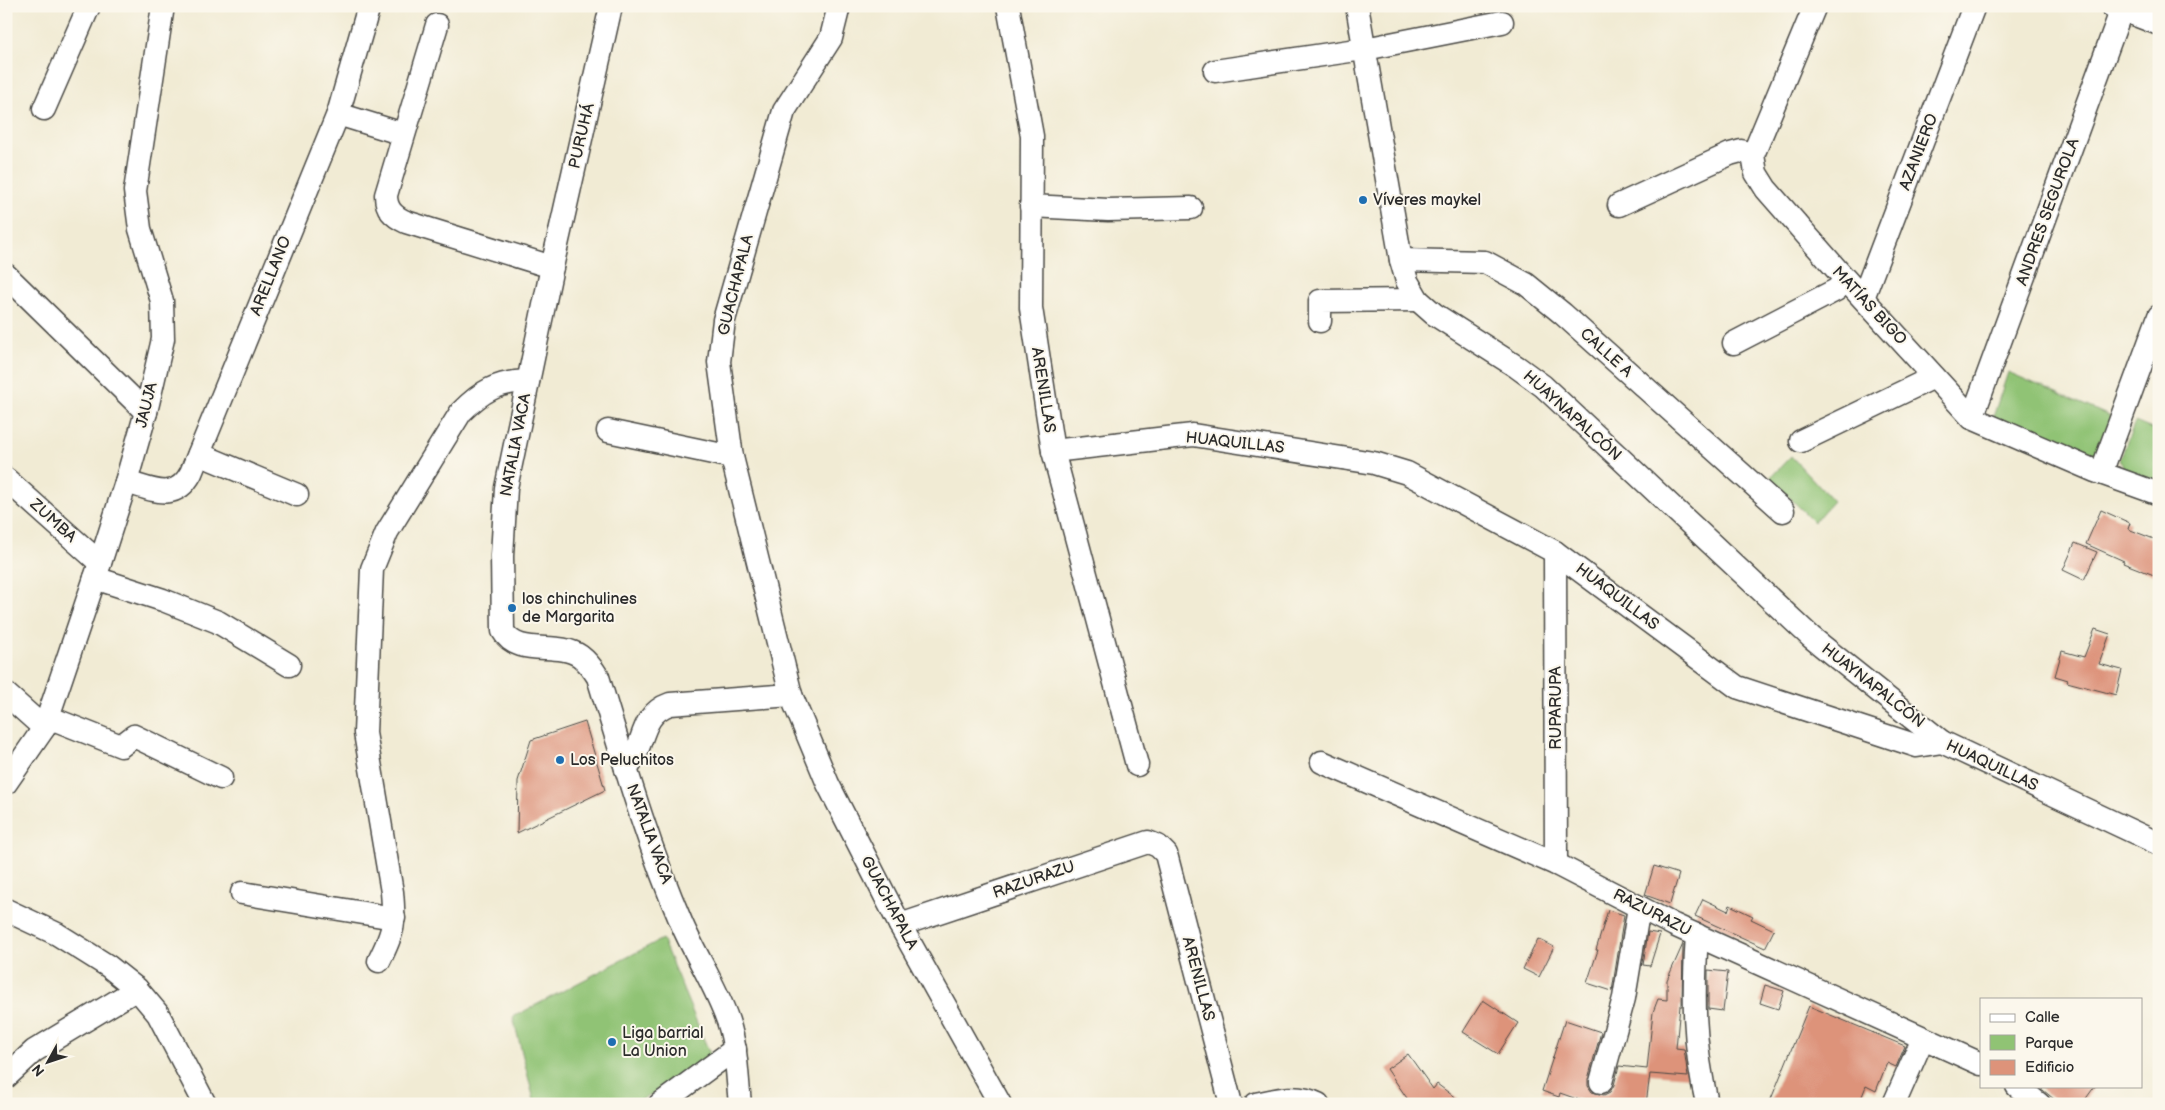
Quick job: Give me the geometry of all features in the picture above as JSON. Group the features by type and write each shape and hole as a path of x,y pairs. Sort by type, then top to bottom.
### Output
{"street":[{"path":"44,109 89,6"},
{"name":"JAUJA","path":"6,783 46,722 98,571 126,482 146,412 163,339 162,301 140,229 135,191 163,6"},
{"name":"ARELLANO","path":"126,482 161,492 169,492 186,482 338,114 369,6"},
{"name":"PURUHÁ","path":"552,267 611,6"},
{"name":"GUACHAPALA","path":"839,6 831,38 784,112 724,320 719,362 732,457 790,695 828,784 900,925 1000,1104"},
{"name":"ARENILLAS","path":"1008,6 1032,136 1031,308 1053,451 1137,765"},
{"name":"HUAYNAPALCÓN","path":"1357,6 1401,260 1407,281 1418,300 1434,314 1543,386 1811,637 1942,742"},
{"path":"1619,205 1730,154 1741,152 1753,155 1815,6"},
{"name":"AZANIERO","path":"1863,298 1974,6"},
{"path":"2119,7 2159,24"},
{"name":"ANDRES SEGUROLA","path":"1972,418 2119,7"},
{"path":"1215,71 1365,48 1502,22"},
{"path":"437,25 386,194 386,203 390,212 397,218 552,267"},
{"path":"338,114 403,134"},
{"name":"MATÍAS BIGO","path":"1753,155 1756,173 1766,189 1972,418 2101,473 2159,494"},
{"path":"1031,206 1108,210 1191,208"},
{"name":"CALLE A","path":"1401,260 1485,262 1526,284 1563,314 1783,511"},
{"name":"NATALIA VACA","path":"552,267 506,488 502,556 503,631 507,638 516,644 570,652 580,656 598,677 626,769 681,922 728,1021 735,1049 740,1104"},
{"path":"6,275 146,412"},
{"path":"1734,343 1836,290 1846,280"},
{"path":"1320,321 1320,301 1418,300"},
{"path":"2101,473 2159,316"},
{"path":"1800,442 1934,376"},
{"path":"379,961 392,935 394,918 392,892 364,733 372,569 388,532 461,412 475,398 491,388 510,382 528,382"},
{"path":"608,431 732,457"},
{"name":"HUAQUILLAS","path":"1053,451 1194,435 1374,463 1407,473 1555,552 1737,686 1917,746 1942,742 2159,844"},
{"path":"198,454 298,495"},
{"name":"ZUMBA","path":"6,479 98,571"},
{"name":"RUPARUPA","path":"1555,552 1556,864"},
{"path":"98,571 218,622 289,665"},
{"path":"6,694 46,722 121,746 134,736 221,778"},
{"path":"626,769 635,760 643,730 652,714 661,707 670,704 790,695"},
{"name":"RAZURAZU","path":"1322,762 1556,864 1696,935 1980,1064"},
{"name":"RAZURAZU","path":"900,925 1148,842 1158,846 1166,854"},
{"name":"ARENILLAS","path":"1166,854 1231,1104"},
{"path":"242,893 394,918"},
{"path":"1601,1082 1624,998 1640,907"},
{"path":"6,910 57,934 108,966 137,989 158,1014 205,1104"},
{"path":"1696,935 1694,1015 1699,1068 1707,1103"},
{"path":"6,1077 34,1051 137,989"},
{"path":"1894,1104 1923,1038"},
{"path":"660,1104 735,1049"},
{"path":"2019,1088 2039,1104"},
{"path":"1256,1104 1286,1098 1307,1098 1318,1104"}],"green space":[{"path":"2008,372 2121,421 2095,471 1990,426"},
{"path":"2135,422 2159,432 2159,485 2125,473 2120,459"},
{"path":"1791,456 1833,501 1814,522 1770,478"},
{"name":"Liga barrial La Union","path":"662,939 715,1066 632,1104 535,1104 513,1017"}],"building":[{"path":"2101,510 2130,523 2128,529 2159,541 2159,577 2123,563 2124,561 2086,544"},
{"path":"2075,543 2097,552 2084,580 2063,570"},
{"path":"2095,629 2110,634 2099,664 2122,670 2116,695 2067,682 2068,680 2055,676 2062,651 2084,657"},
{"name":"Los Peluchitos","path":"585,722 605,790 517,833 518,781 531,740"},
{"path":"1654,866 1679,874 1670,904 1645,895"},
{"path":"1703,899 1728,911 1730,905 1753,916 1751,919 1774,930 1765,948 1695,916"},
{"path":"1608,910 1624,915 1612,991 1587,983"},
{"path":"1648,932 1660,934 1650,966 1643,965"},
{"path":"1538,939 1554,947 1539,977 1523,969"},
{"path":"1683,944 1682,1006 1680,1006 1676,1048 1684,1049 1688,1077 1650,1074 1646,1104 1591,1104 1560,1093 1559,1097 1542,1091 1565,1020 1601,1032 1588,1079 1588,1086 1592,1092 1604,1095 1610,1092 1619,1066 1647,1069 1653,1012 1658,999 1667,1000 1667,980"},
{"path":"1708,970 1728,972 1723,1011 1708,1009"},
{"path":"1765,985 1784,991 1778,1009 1760,1003"},
{"path":"1483,1000 1518,1023 1498,1054 1463,1032"},
{"path":"1809,1006 1905,1046 1896,1067 1887,1063 1876,1091 1866,1086 1859,1104 1769,1104"},
{"path":"1408,1054 1433,1089 1437,1084 1464,1104 1411,1104 1387,1069"},
{"path":"2040,1088 2094,1088 2082,1104 2060,1104"}],"place":[{"name":"Víveres maykel","path":"1363,200"},
{"name":"los chinchulines de Margarita","path":"512,608"},
{"name":"Los Peluchitos","path":"560,760"},
{"name":"Liga barrial La Union","path":"612,1042"}]}
